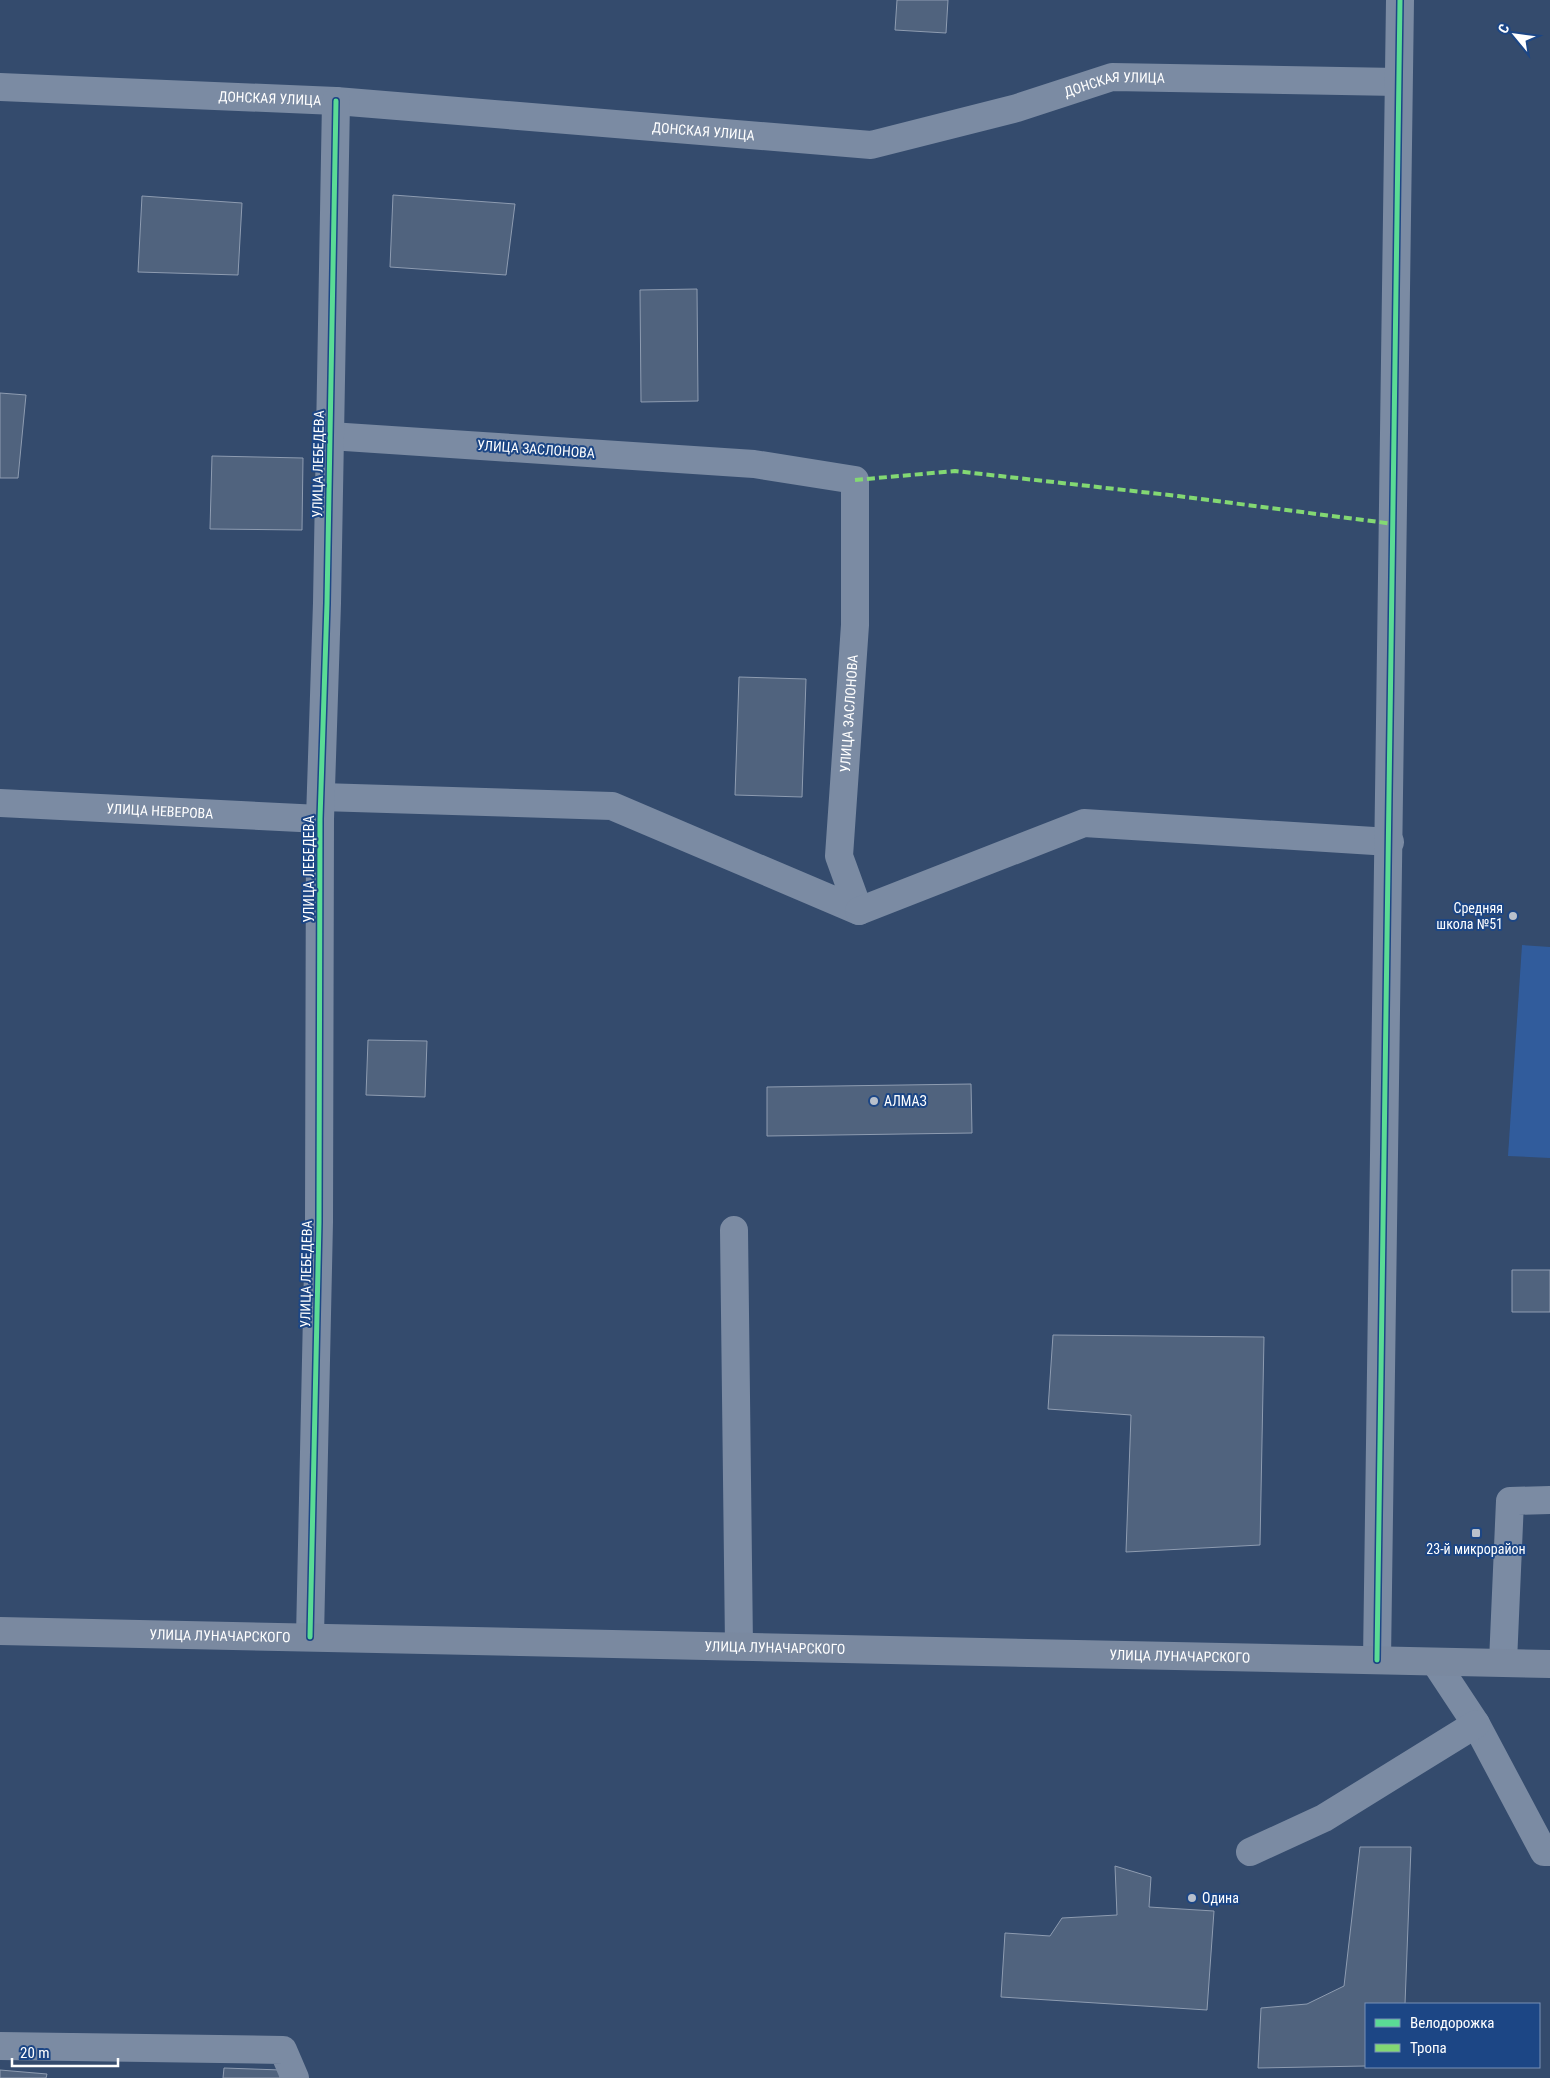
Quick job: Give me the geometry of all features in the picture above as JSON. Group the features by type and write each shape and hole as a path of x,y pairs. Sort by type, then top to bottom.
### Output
{"main road":[{"name":"УЛИЦА ЛУНАЧАРСКОГО","path":"0,1631 1550,1664"}],"street":[{"path":"1377,1660 1390,842 1400,0"},
{"name":"ДОНСКАЯ УЛИЦА","path":"0,87 336,101 871,145 1017,108 1112,77 1398,82"},
{"name":"УЛИЦА ЛЕБЕДЕВА","path":"310,1637 318,1232 320,808 330,436 336,101"},
{"name":"УЛИЦА ЗАСЛОНОВА","path":"330,436 754,464 855,480 855,625 839,856 859,911"},
{"name":"УЛИЦА НЕВЕРОВА","path":"0,803 320,808"},
{"path":"320,808 612,806 859,911 1084,824 1390,842"},
{"path":"734,1230 739,1646"},
{"path":"1503,1662 1510,1501 1550,1500"},
{"path":"1435,1662 1476,1724 1544,1852 1550,1852"},
{"path":"1250,1852 1324,1818 1476,1724"},
{"path":"0,2046 283,2050 295,2078"}],"shaded area":[{"path":"1522,945 1550,947 1550,1158 1508,1156"}],"building":[{"path":"897,0 948,0 946,33 895,30"},
{"path":"393,195 515,204 506,275 390,267"},
{"path":"142,196 242,203 238,275 138,272"},
{"path":"697,289 698,401 641,402 640,290"},
{"path":"0,393 26,395 18,478 0,478"},
{"path":"212,456 303,458 302,530 210,529"},
{"path":"739,677 806,679 802,797 735,795"},
{"path":"368,1040 427,1041 425,1097 366,1095"},
{"path":"971,1084 972,1133 767,1136 767,1087"},
{"path":"1512,1270 1550,1270 1550,1312 1512,1312"},
{"path":"1053,1335 1264,1337 1260,1545 1126,1552 1131,1415 1048,1409"},
{"path":"1360,1847 1411,1847 1405,2003 1365,2003 1365,2066 1258,2068 1261,2008 1307,2004 1344,1986"},
{"path":"1115,1866 1151,1877 1149,1907 1214,1911 1207,2010 1001,1997 1005,1933 1050,1936 1062,1918 1117,1915"},
{"path":"224,2068 281,2070 280,2078 223,2078"},
{"path":"0,2070 47,2074 46,2078 0,2078"}],"marked path":[{"path":"855,480 955,471 1178,496 1394,524"}],"cycle path":[{"path":"1377,1660 1400,0"},
{"path":"310,1637 319,1222 320,819 327,603 336,101"}],"place":[{"name":"Средняя школа №51","path":"1513,916"},
{"name":"АЛМАЗ","path":"874,1101"},
{"name":"23-й микрорайон","path":"1476,1533"},
{"name":"Одина","path":"1192,1898"}]}
